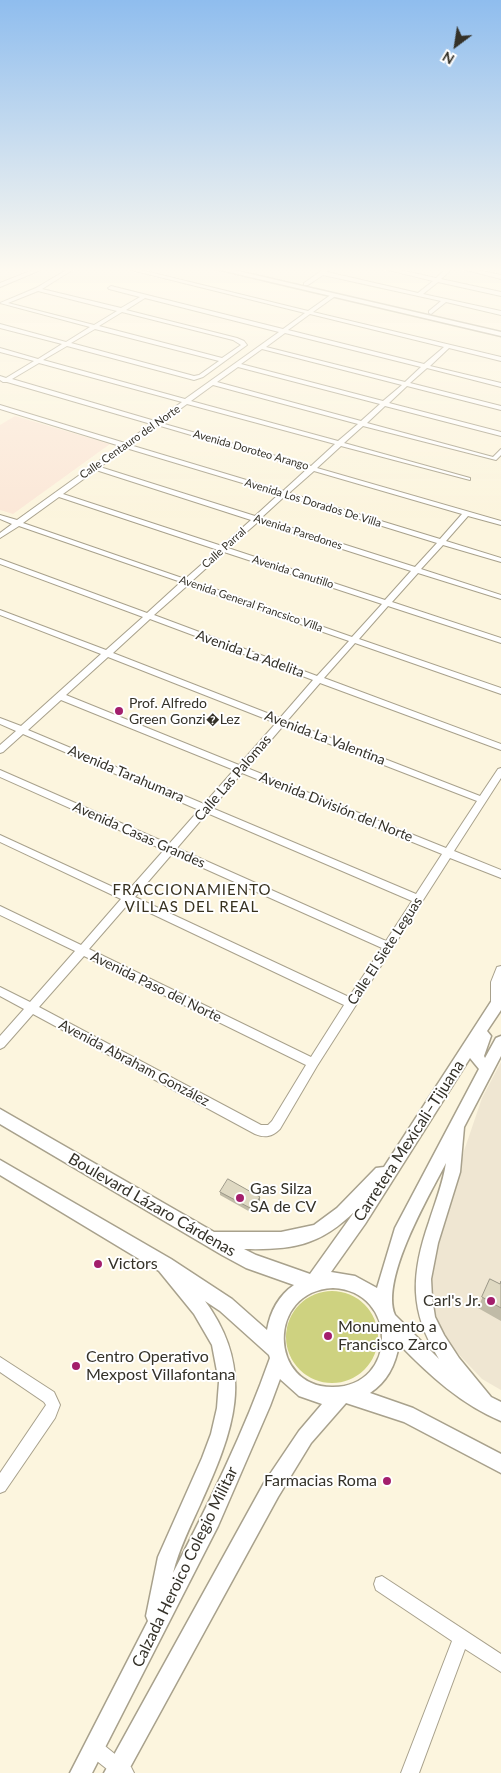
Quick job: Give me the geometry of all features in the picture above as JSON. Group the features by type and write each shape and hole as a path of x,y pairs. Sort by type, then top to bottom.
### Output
{"main road":[{"name":"Carretera Mexicali–Tijuana","path":"313,1282 359,1219 398,1156 488,1022 499,1002"},
{"path":"488,1022 477,1057 481,1064 488,1067"},
{"name":"Carretera Mexicali–Tijuana","path":"385,1315 386,1282 401,1233 501,1042"},
{"name":"Boulevard Lázaro Cárdenas","path":"0,1116 210,1240 252,1262 313,1282"},
{"path":"457,1126 452,1172 425,1257 423,1289 427,1318 441,1346 494,1409"},
{"path":"210,1240 282,1239 301,1237 321,1230 398,1156"},
{"path":"0,1167 165,1265 226,1305 278,1354"},
{"path":"153,1632 167,1558 221,1431 228,1391 224,1356 213,1327 165,1265"},
{"path":"494,1409 418,1352 372,1298 360,1288 345,1281 330,1279 313,1282 294,1292 284,1304 277,1318 275,1334 278,1354 286,1371 297,1383 310,1391 324,1396 345,1396 407,1414 501,1464"},
{"path":"120,1771 271,1490 305,1437 345,1396 363,1390 374,1382 382,1371 388,1358 390,1344 385,1315"},
{"name":"Calzada Heroico Colegio Militar","path":"81,1773 235,1467 264,1400 278,1354"}],"street":[{"path":"6,352 468,480"},
{"path":"0,384 53,352"},
{"path":"95,352 194,378 201,376 236,352"},
{"path":"191,352 223,360"},
{"name":"Calle Centauro del Norte","path":"0,536 255,352"},
{"path":"279,352 501,408"},
{"path":"367,352 501,385"},
{"name":"Calle Parral","path":"0,750 441,352"},
{"path":"471,352 501,359"},
{"path":"237,365 501,434"},
{"name":"Avenida Doroteo Arango","path":"0,378 501,523"},
{"path":"213,383 494,459 501,451"},
{"name":"Avenida Los Dorados De Villa","path":"0,408 501,560"},
{"name":"Avenida Paredones","path":"94,467 501,597"},
{"name":"Avenida Canutillo","path":"57,494 501,641"},
{"name":"Calle Las Palomas","path":"0,1044 319,679 468,513"},
{"name":"Avenida General Francsico Villa","path":"0,517 501,691"},
{"name":"Avenida La Adelita","path":"0,561 501,747"},
{"name":"Avenida La Valentina","path":"0,612 482,800"},
{"name":"Avenida División del Norte","path":"60,696 501,874"},
{"name":"Avenida Tarahumara","path":"0,721 418,899"},
{"name":"Calle El Siete Leguas","path":"270,1131 276,1125 351,1003 501,771"},
{"name":"Avenida Casas Grandes","path":"0,773 388,946"},
{"path":"0,838 351,1003"},
{"name":"Avenida Paso del Norte","path":"0,910 313,1063"},
{"path":"499,1002 496,982 501,970"},
{"name":"Avenida Abraham González","path":"0,991 259,1130 270,1131"},
{"path":"0,1364 49,1397 53,1405 50,1413 0,1486"},
{"path":"382,1584 461,1639 501,1664"},
{"path":"410,1773 461,1639"},
{"path":"94,1748 120,1771"}],"shaded area":[{"path":"15,416 110,444 13,514 0,510 0,425"},
{"path":"501,1062 501,1390 482,1379 447,1342 431,1303 432,1265 464,1151 482,1098"}],"green space":[{"path":"332,1291 350,1295 364,1305 374,1319 378,1337 374,1355 364,1369 350,1379 332,1383 314,1379 300,1369 290,1355 286,1337 290,1319 300,1305 314,1295"}],"building":[{"name":"Gas Silza SA de CV","path":"228,1179 260,1197 252,1209 220,1192"},
{"path":"490,1279 500,1284 501,1281 501,1308 482,1297"}],"place":[{"name":"Prof. Alfredo Green Gonzi�Lez","path":"119,711"},
{"name":"Gas Silza SA de CV","path":"240,1198"},
{"name":"Victors","path":"98,1264"},
{"name":"Carl's Jr.","path":"491,1301"},
{"name":"Monumento a Francisco Zarco","path":"328,1336"},
{"name":"Centro Operativo Mexpost Villafontana","path":"76,1366"},
{"name":"Farmacias Roma","path":"387,1481"}],"district":[{"name":"FRACCIONAMIENTO VILLAS DEL REAL","path":"192,898"}]}
